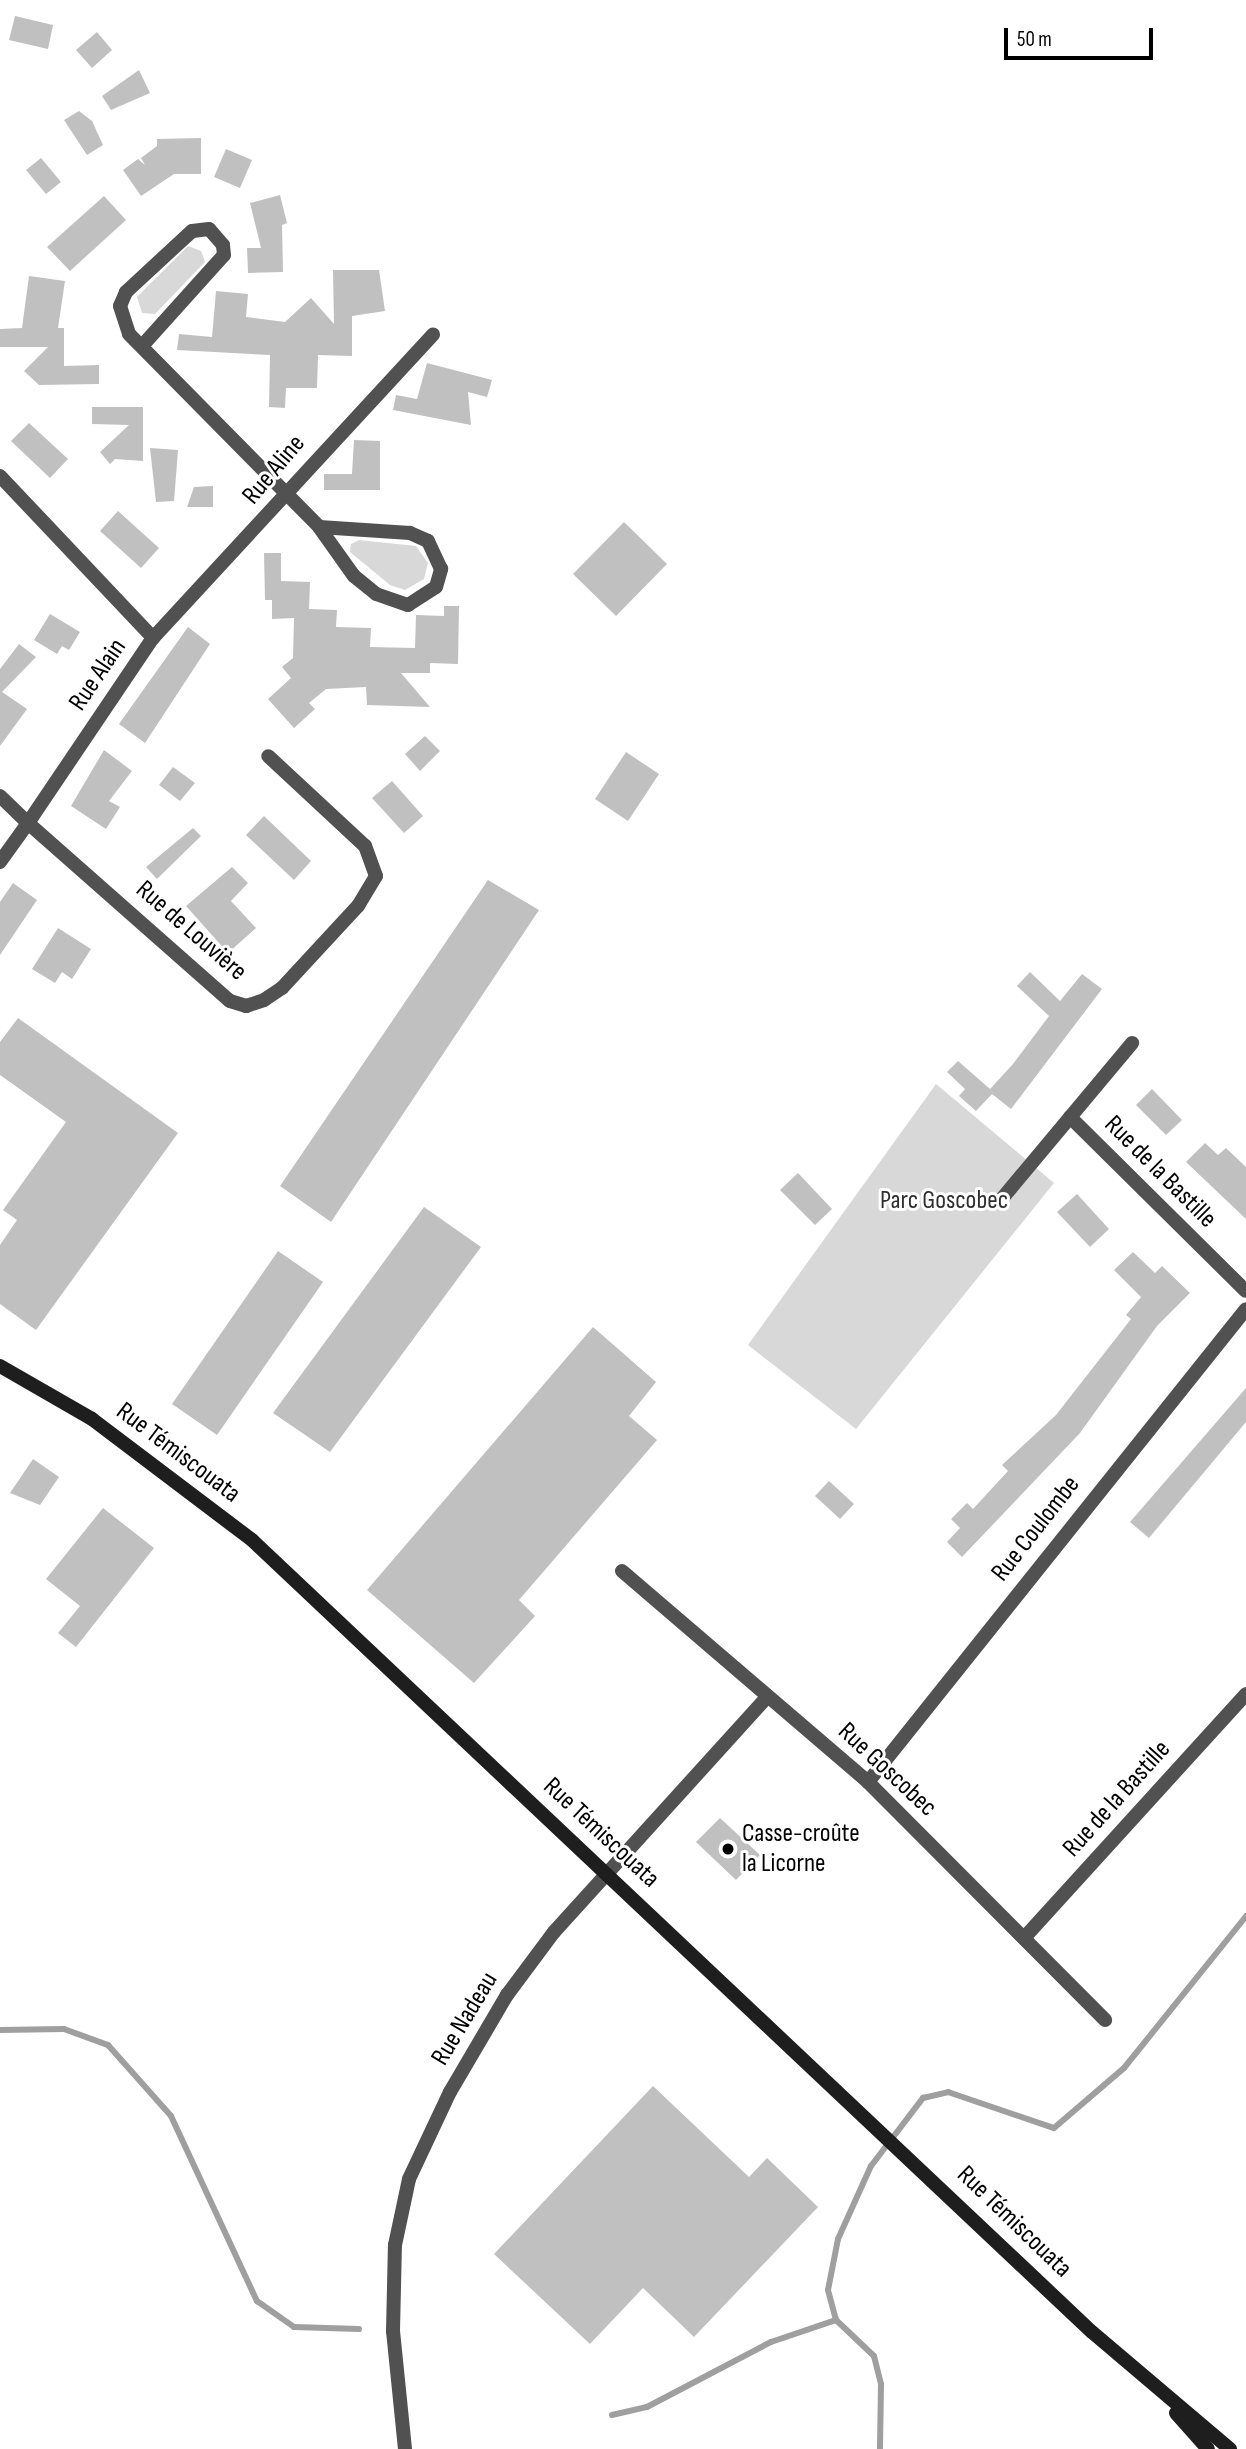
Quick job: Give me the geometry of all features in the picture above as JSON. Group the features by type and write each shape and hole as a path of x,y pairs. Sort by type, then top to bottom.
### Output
{"main road":[{"name":"Rue Témiscouata","path":"0,1366 92,1419 253,1540 905,2150 1139,2373 1230,2449"},
{"name":"Rue Témiscouata","path":"1139,2373 1208,2449"}],"street":[{"path":"142,346 224,255 223,244 209,229 182,239 126,292 123,320 142,346 319,527 354,576 391,602 408,605 436,587 441,569 428,541 410,533 319,527"},
{"name":"Rue Aline","path":"153,638 287,496 319,454 433,335"},
{"name":"Rue Alain","path":"0,476 153,638 28,823"},
{"name":"Rue de Louvière","path":"28,823 230,1001 246,1006 282,988 371,891 376,876 365,846 268,756"},
{"path":"0,796 28,823 0,862"},
{"path":"1000,1201 1132,1043"},
{"name":"Rue de la Bastille","path":"1070,1117 1246,1291"},
{"name":"Rue Coulombe","path":"868,1782 1246,1309"},
{"name":"Rue Goscobec","path":"622,1571 868,1782 1105,2020"},
{"name":"Rue de la Bastille","path":"1024,1938 1246,1694"},
{"name":"Rue Nadeau","path":"405,2449 393,2331 395,2245 409,2179 450,2092 507,1995 606,1872 767,1697"}],"green space":[{"path":"188,246 201,251 205,262 155,314 142,313 137,297"},
{"path":"359,540 416,546 428,563 424,579 405,590 390,585 350,552 351,544"},
{"name":"Parc Goscobec","path":"936,1084 1054,1183 856,1429 748,1345"}],"building":[{"path":"15,16 53,25 48,49 9,40"},
{"path":"97,32 112,50 92,68 76,50"},
{"path":"139,70 150,93 111,110 102,96"},
{"path":"79,111 92,121 103,145 87,155 64,120"},
{"path":"201,138 201,174 174,174 141,196 123,170 138,159 145,165 141,158 157,146 157,139"},
{"path":"226,149 252,160 240,188 214,177"},
{"path":"41,158 61,182 46,194 26,170"},
{"path":"280,195 287,223 282,225 283,272 248,273 247,248 261,248 250,203"},
{"path":"104,196 126,220 70,271 47,247"},
{"path":"333,270 379,270 385,311 352,316 352,356 318,355 317,388 286,388 285,408 269,407 270,355 177,350 179,334 212,337 216,291 248,294 246,317 285,322 311,298 334,324"},
{"path":"29,276 65,281 58,328 64,328 64,366 99,365 99,384 39,385 24,371 48,347 0,347 0,329 22,328"},
{"path":"427,363 492,380 487,397 468,392 471,425 393,410 396,395 417,399"},
{"path":"92,407 143,407 143,461 115,459 110,464 100,452 129,425 92,424"},
{"path":"29,423 68,459 50,478 11,441"},
{"path":"354,440 380,441 380,490 324,490 324,474 352,474"},
{"path":"150,448 178,450 174,501 156,502"},
{"path":"213,486 213,507 187,507 194,487"},
{"path":"118,511 159,548 141,568 100,531"},
{"path":"624,522 667,564 616,616 573,574"},
{"path":"264,553 281,553 281,581 310,582 309,609 337,610 336,627 371,628 370,647 415,648 416,615 444,616 444,606 459,606 458,664 430,663 430,673 401,673 430,707 367,705 366,687 326,689 309,703 315,709 294,728 268,699 291,678 282,667 293,658 294,618 272,619 272,600 265,600"},
{"path":"50,614 80,632 69,650 62,646 57,654 34,640"},
{"path":"188,627 210,644 145,743 119,724"},
{"path":"19,644 36,657 2,692 27,709 0,746 0,669"},
{"path":"425,736 440,751 420,771 405,754"},
{"path":"104,750 132,771 109,801 120,807 106,829 71,806"},
{"path":"626,752 659,774 628,821 595,799"},
{"path":"173,767 195,783 180,801 159,785"},
{"path":"392,781 423,816 404,833 372,798"},
{"path":"264,816 311,861 294,880 246,835"},
{"path":"193,828 201,836 157,879 146,867"},
{"path":"232,867 248,883 231,901 256,928 228,953 186,906"},
{"path":"488,880 539,910 331,1222 280,1186"},
{"path":"13,883 37,900 0,955 0,902"},
{"path":"58,928 91,949 72,979 62,972 55,983 32,969"},
{"path":"1030,972 1060,1001 1082,974 1102,989 1011,1109 992,1094 976,1111 959,1096 965,1089 947,1072 958,1061 990,1089 1013,1064 1049,1016 1017,986"},
{"path":"18,1018 178,1133 36,1330 0,1304 0,1245 17,1220 3,1210 66,1122 0,1075 0,1042"},
{"path":"1152,1089 1182,1120 1166,1135 1136,1105"},
{"path":"1205,1143 1218,1155 1226,1148 1246,1167 1246,1219 1186,1162"},
{"path":"798,1173 832,1209 815,1225 780,1190"},
{"path":"1077,1194 1109,1229 1090,1247 1057,1212"},
{"path":"424,1207 481,1247 330,1452 273,1413"},
{"path":"278,1251 323,1282 217,1435 172,1404"},
{"path":"1133,1252 1155,1273 1162,1266 1190,1293 1157,1326 1080,1433 962,1557 947,1542 960,1528 951,1519 967,1503 973,1509 1008,1471 1002,1465 1056,1415 1131,1319 1126,1315 1141,1297 1114,1270"},
{"path":"593,1327 656,1382 629,1416 657,1440 519,1600 535,1616 474,1683 367,1590"},
{"path":"1246,1388 1246,1422 1149,1538 1130,1522"},
{"path":"33,1459 59,1477 40,1505 10,1493"},
{"path":"829,1481 854,1504 840,1519 815,1496"},
{"path":"103,1508 154,1548 76,1647 58,1633 80,1606 46,1579"},
{"name":"Casse-croûte la Licorne","path":"720,1818 760,1855 736,1880 696,1842"},
{"path":"653,2086 749,2177 767,2158 818,2207 694,2337 643,2288 590,2344 494,2254"}],"waterway":[{"path":"836,2320 828,2290 838,2239 871,2166 923,2098 948,2092 1054,2128 1124,2068 1246,1916"},
{"path":"0,2030 64,2029 108,2045 171,2116 257,2301 294,2327 359,2329"},
{"path":"836,2320 874,2356 881,2384 880,2449"},
{"path":"612,2415 647,2407 771,2342 836,2320"}],"place":[{"name":"Casse-croûte la Licorne","path":"728,1849"}]}
